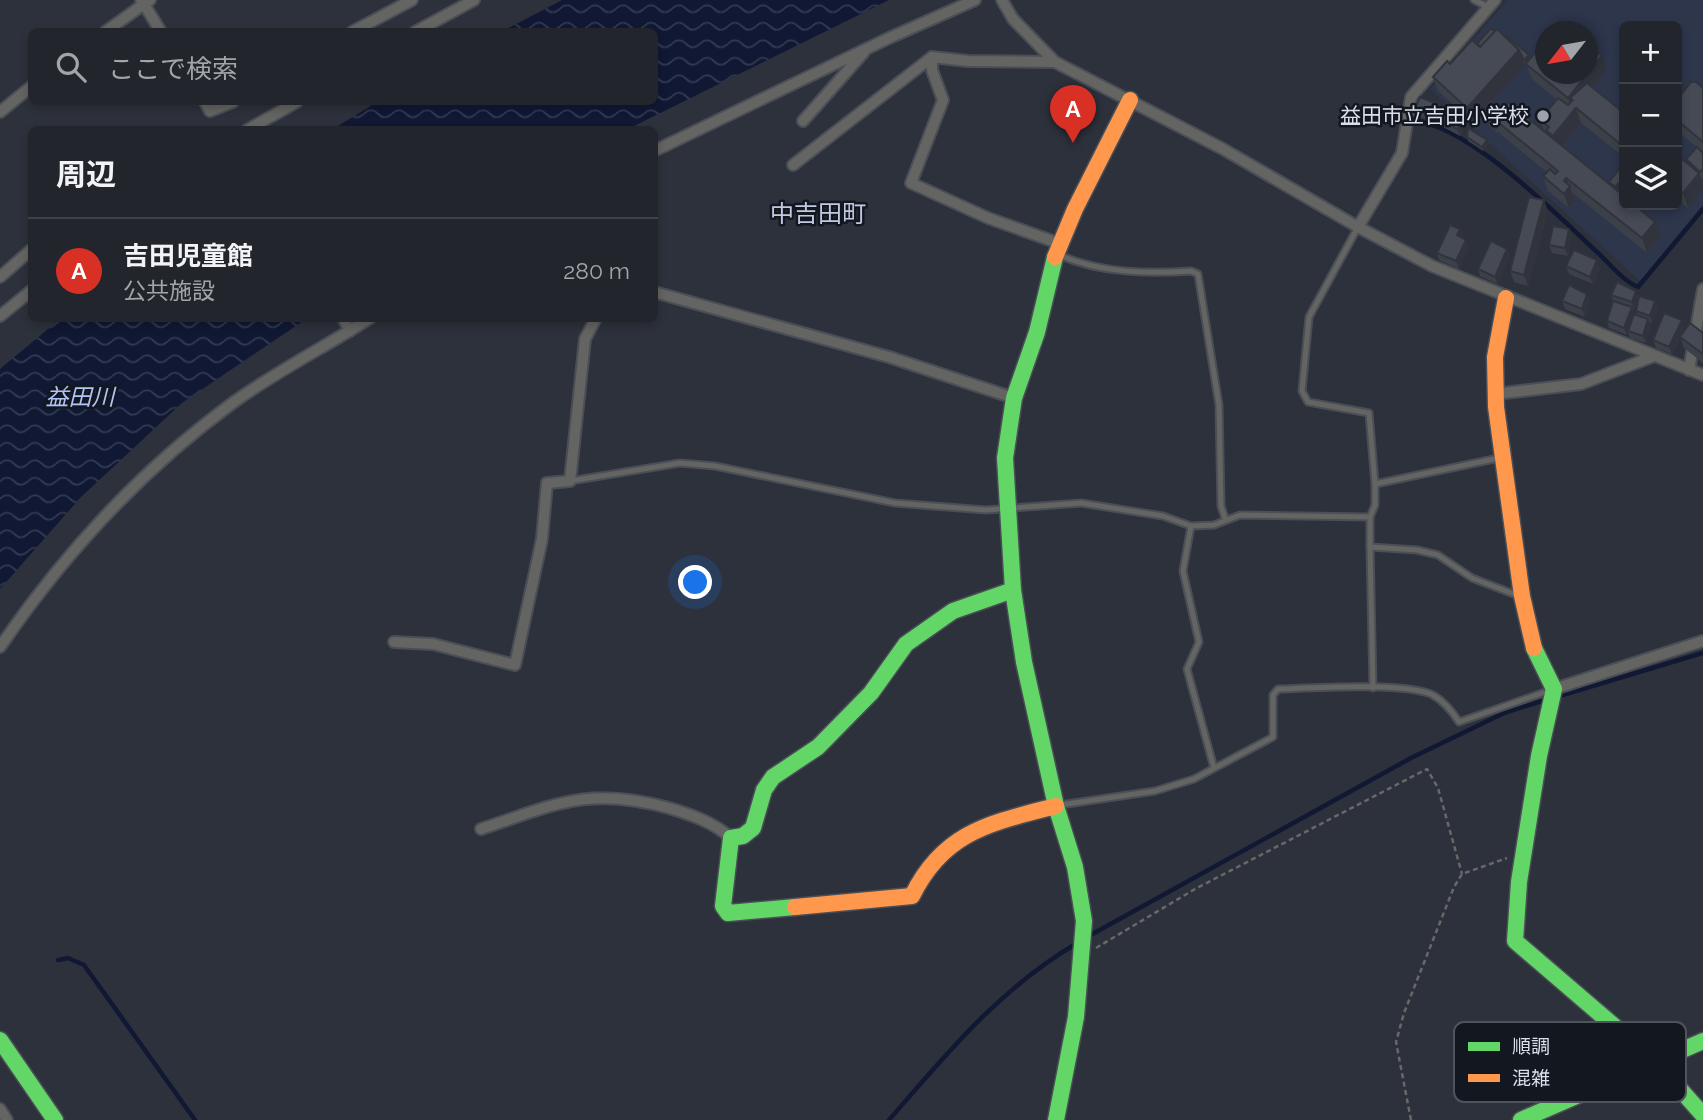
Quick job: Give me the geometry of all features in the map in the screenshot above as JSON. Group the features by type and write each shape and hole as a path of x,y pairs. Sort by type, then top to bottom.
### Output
{"street":[{"path":"360,28 412,0"},
{"path":"422,28 474,0"},
{"path":"658,149 975,0"},
{"path":"1002,0 1013,19 1055,61 1358,227 1432,266 1506,298 1703,375"},
{"path":"110,28 145,1 159,28"},
{"path":"1358,227 1402,153 1411,97 1492,4"},
{"path":"803,121 868,48"},
{"path":"793,165 932,57 968,61 1055,61"},
{"path":"932,57 932,70 943,100 911,183 1058,249"},
{"path":"0,112 28,89"},
{"path":"1056,1120 1076,1017 1084,921 1082,900 1056,806 1024,662 1013,590 1005,458 1014,398 1037,332 1058,249 1129,100"},
{"path":"207,105 210,111 225,105"},
{"path":"254,126 292,105"},
{"path":"0,277 28,252"},
{"path":"1689,370 1703,289"},
{"path":"2,312 28,293"},
{"path":"658,293 889,357 1014,398"},
{"path":"1506,298 1495,356 1495,394 1522,596 1534,648 1554,689 1539,756 1514,941 1609,1022"},
{"path":"394,642 433,644 515,665 542,539 547,483 570,481 585,339 594,322"},
{"path":"0,647 68,556 123,498 233,403 346,324"},
{"path":"1495,394 1581,384 1654,356"},
{"path":"732,838 743,836 753,828 764,790 772,777 818,747 871,693 906,644 953,611 1013,590"},
{"path":"1554,689 1703,642"},
{"path":"481,829 562,802 593,797 630,797 718,826 732,838"},
{"path":"732,838 723,906 728,913 912,896 932,863 960,836 1056,806"},
{"path":"0,1040 55,1120"},
{"path":"1686,1049 1703,1041"},
{"path":"1686,1096 1703,1115"},
{"path":"1521,1120 1563,1102"},
{"path":"0,1109 7,1120"}],"lane":[{"path":"1474,0 1492,4"},
{"path":"1358,227 1309,317 1302,391 1308,402 1369,413 1375,484 1375,505 1370,517 1373,688"},
{"path":"1058,249 1099,268 1148,273 1191,271 1198,274 1219,405 1221,506 1225,518"},
{"path":"1375,484 1503,457"},
{"path":"570,481 680,463 715,466 895,503 1007,511 1050,503 1081,503 1163,516 1191,526 1214,525 1225,518 1240,515 1370,517"},
{"path":"1191,526 1183,571 1199,642 1187,669 1214,768"},
{"path":"1370,547 1417,550 1438,555 1472,578 1522,596"},
{"path":"1056,806 1155,791 1194,779 1273,737 1273,695 1278,689 1373,688 1431,694 1450,708 1459,722 1554,689"}],"path":[{"path":"1079,958 1195,889 1427,769 1438,788 1462,874"},
{"path":"1411,1120 1396,1042 1404,1013 1454,887 1462,874 1524,854"}],"shaded area":[{"name":"益田市立吉田小学校","path":"1508,0 1703,0 1703,204 1640,281 1430,89"}],"water":[{"path":"562,0 889,0 634,126 338,126 372,105 658,105 658,28 509,28"},
{"name":"益田川","path":"56,322 302,322 182,403 81,497 0,589 0,369"}],"building":[{"path":"1491,28 1495,32 1480,47 1477,44"},
{"path":"1497,29 1519,50 1467,108 1433,77 1447,61 1450,64 1472,40 1480,47"},
{"path":"1506,35 1529,55 1524,60 1519,50"},
{"path":"1535,53 1535,71 1526,64"},
{"path":"1691,82 1696,82 1703,88 1703,142 1682,124 1682,94"},
{"path":"1551,84 1579,84 1568,98"},
{"path":"1588,84 1619,109 1619,143 1576,108 1553,136 1546,130 1549,127 1540,120 1558,98 1568,105 1573,100 1570,98"},
{"path":"1420,97 1442,106 1438,118 1415,108"},
{"path":"1449,102 1459,111 1454,118 1460,124 1457,129 1440,119"},
{"path":"1508,102 1619,192 1619,210 1641,210 1655,222 1642,238 1566,178 1564,181 1570,186 1564,194 1543,176 1550,169 1555,174 1558,171 1494,119"},
{"path":"1482,108 1494,119 1496,129 1478,113"},
{"path":"1468,128 1487,140 1482,147 1467,137"},
{"path":"1697,147 1703,153 1703,169 1700,172 1686,159"},
{"path":"1682,159 1699,173 1682,192"},
{"path":"1619,169 1619,184 1616,187 1609,182"},
{"path":"1529,197 1544,200 1524,275 1510,271"},
{"path":"1450,225 1460,229 1457,235 1466,240 1456,261 1437,253"},
{"path":"1553,226 1569,229 1565,248 1549,245"},
{"path":"1491,241 1507,249 1495,277 1478,269"},
{"path":"1574,250 1597,260 1590,277 1566,266"},
{"path":"1617,282 1636,291 1632,302 1611,295"},
{"path":"1569,285 1587,294 1582,309 1562,301"},
{"path":"1639,296 1655,301 1650,316 1636,311"},
{"path":"1613,301 1632,307 1624,328 1607,321"},
{"path":"1664,313 1682,320 1669,347 1653,340"},
{"path":"1634,314 1648,319 1643,336 1628,331"},
{"path":"1690,323 1703,333 1703,354 1680,337"}],"waterway":[{"path":"1412,120 1435,126 1485,154 1535,195 1622,276 1638,287 1703,209"},
{"path":"1556,697 1703,653"},
{"path":"1087,937 1411,758 1504,713 1548,699"},
{"path":"889,1120 976,1023 1024,980 1079,942"},
{"path":"58,960 68,958 84,965 195,1120"}],"traffic: fast":[{"path":"1055,257 1037,332 1014,398 1005,458 1013,590 1024,662 1056,806 1075,867 1084,921 1076,1017 1056,1120"},
{"path":"795,907 728,913 723,906 731,838 743,836 753,828 764,790 773,777 818,747 871,693 906,644 953,611 1013,590"},
{"path":"1534,648 1554,689 1539,756 1519,882 1515,941 1609,1022"},
{"path":"0,1040 55,1120"},
{"path":"1686,1048 1703,1041"},
{"path":"1686,1096 1703,1115"},
{"path":"1521,1120 1562,1102"}],"traffic: slow":[{"path":"1055,257 1075,209 1130,100"},
{"path":"1506,298 1495,357 1496,407 1522,596 1534,648"},
{"path":"795,907 912,896 925,874 954,843 990,825 1056,806"}],"place":[{"name":"益田市立吉田小学校","path":"1543,116"},
{"name":"吉田児童館","path":"1073,143"}],"district":[{"name":"中吉田町","path":"818,214"}]}
